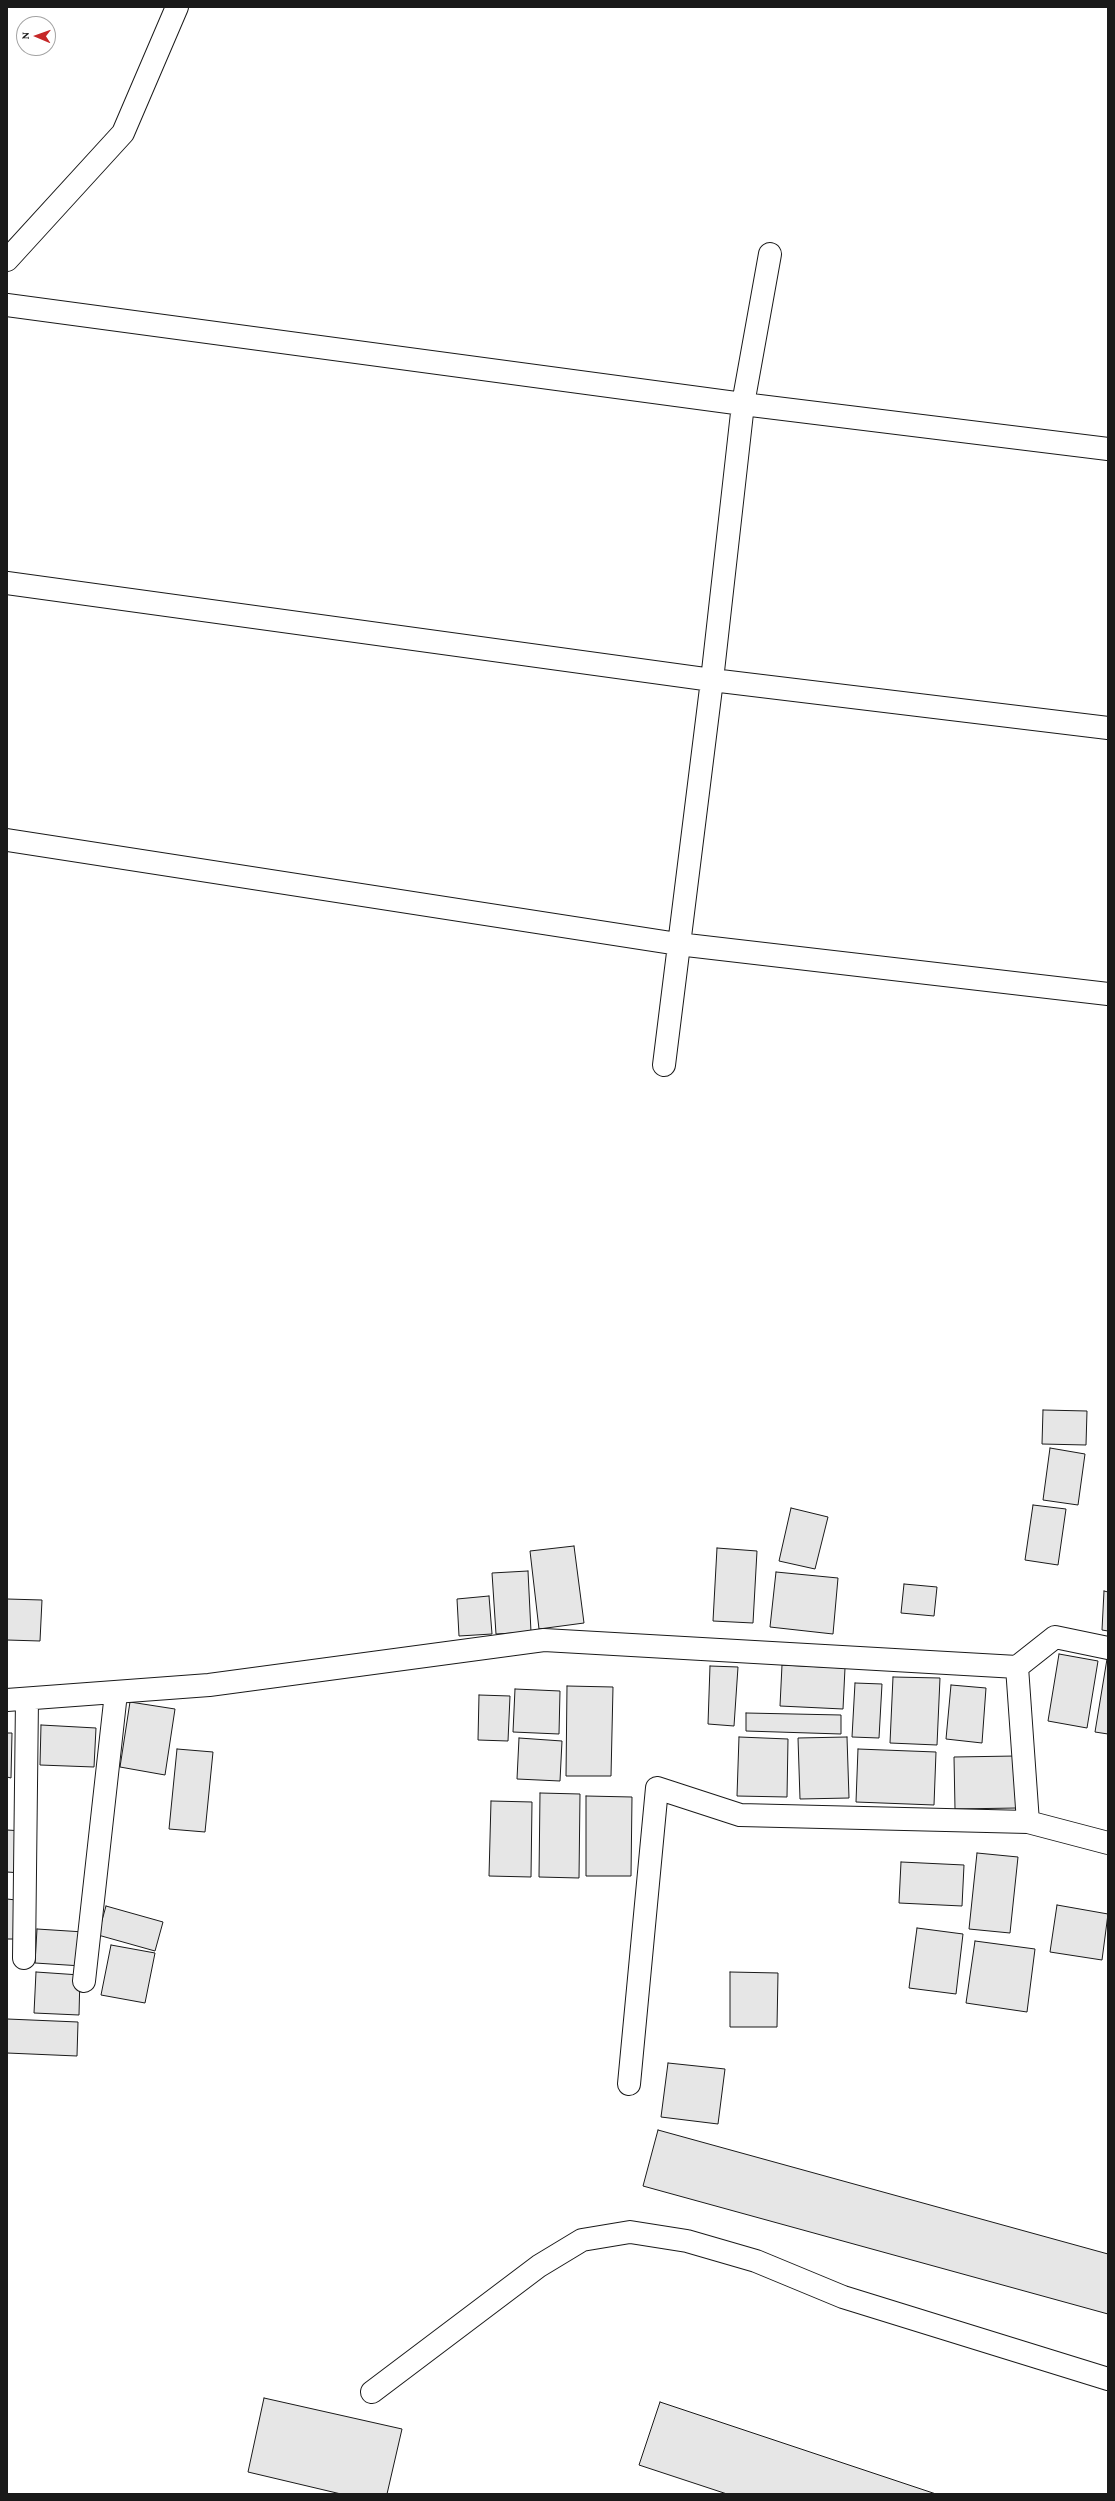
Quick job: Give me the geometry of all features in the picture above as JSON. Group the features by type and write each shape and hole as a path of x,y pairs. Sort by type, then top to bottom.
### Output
{"street":[{"path":"7,260 123,133 177,7"},
{"path":"664,1065 712,680 743,404 770,254"},
{"path":"7,305 743,404 1108,449"},
{"path":"7,583 712,680 1108,728"},
{"path":"7,840 678,944 1108,994"},
{"path":"24,1958 17,1700 209,1685 544,1640 1017,1667 1055,1637 1108,1648"},
{"path":"1017,1667 1028,1822"},
{"path":"84,1981 116,1693"},
{"path":"629,2084 657,1788 740,1815 1028,1822 1108,1843"},
{"path":"372,2392 539,2266 582,2240 630,2232 687,2241 756,2261 843,2296 1108,2379"}],"building":[{"path":"1043,1410 1087,1411 1086,1445 1042,1444"},
{"path":"1050,1448 1085,1454 1078,1505 1043,1500"},
{"path":"1033,1505 1066,1509 1058,1565 1025,1560"},
{"path":"791,1508 828,1517 815,1569 779,1561"},
{"path":"574,1546 584,1623 539,1629 530,1551"},
{"path":"717,1548 757,1551 753,1623 713,1621"},
{"path":"528,1571 531,1632 496,1634 492,1573"},
{"path":"776,1572 838,1578 833,1634 770,1627"},
{"path":"904,1584 937,1587 934,1616 901,1613"},
{"path":"1104,1591 1108,1592 1108,1631 1102,1630"},
{"path":"489,1596 492,1634 459,1636 457,1599"},
{"path":"7,1599 42,1600 40,1641 7,1640"},
{"path":"1059,1654 1098,1661 1087,1728 1048,1721"},
{"path":"1108,1659 1108,1734 1095,1732"},
{"path":"782,1665 845,1668 843,1709 780,1706"},
{"path":"710,1666 738,1667 734,1726 708,1724"},
{"path":"893,1677 940,1678 937,1745 890,1743"},
{"path":"855,1683 882,1684 879,1738 852,1737"},
{"path":"951,1685 986,1688 982,1743 946,1739"},
{"path":"567,1686 613,1687 611,1776 566,1776"},
{"path":"515,1689 560,1691 559,1734 513,1732"},
{"path":"479,1695 510,1696 508,1741 478,1740"},
{"path":"130,1702 175,1709 165,1775 120,1767"},
{"path":"746,1713 841,1715 841,1734 746,1731"},
{"path":"41,1725 96,1728 94,1767 40,1765"},
{"path":"7,1733 12,1733 11,1778 7,1777"},
{"path":"739,1737 788,1739 787,1797 737,1796"},
{"path":"847,1737 849,1798 800,1799 798,1738"},
{"path":"519,1738 562,1741 560,1781 517,1779"},
{"path":"177,1749 213,1752 205,1832 169,1829"},
{"path":"858,1749 936,1752 934,1805 856,1802"},
{"path":"1016,1756 1017,1808 955,1809 954,1757"},
{"path":"540,1793 580,1794 579,1878 539,1877"},
{"path":"586,1796 632,1797 631,1876 586,1876"},
{"path":"491,1801 532,1802 531,1877 489,1876"},
{"path":"7,1830 23,1831 22,1873 7,1872"},
{"path":"977,1853 1018,1857 1010,1933 969,1929"},
{"path":"901,1862 964,1865 962,1906 899,1903"},
{"path":"7,1899 16,1900 14,1939 7,1939"},
{"path":"1057,1905 1108,1914 1102,1960 1050,1952"},
{"path":"106,1906 163,1922 155,1951 98,1935"},
{"path":"917,1928 963,1934 956,1994 909,1988"},
{"path":"37,1929 84,1932 82,1966 35,1963"},
{"path":"975,1941 1035,1949 1027,2012 966,2003"},
{"path":"111,1945 155,1953 145,2003 101,1995"},
{"path":"36,1972 80,1975 79,2015 34,2013"},
{"path":"730,1972 778,1973 777,2027 730,2027"},
{"path":"7,2019 78,2022 77,2056 7,2053"},
{"path":"668,2063 725,2069 718,2124 661,2117"},
{"path":"658,2130 1108,2254 1108,2314 643,2186"},
{"path":"264,2398 402,2429 387,2494 341,2494 248,2472"},
{"path":"660,2402 936,2494 727,2494 639,2465"}]}
